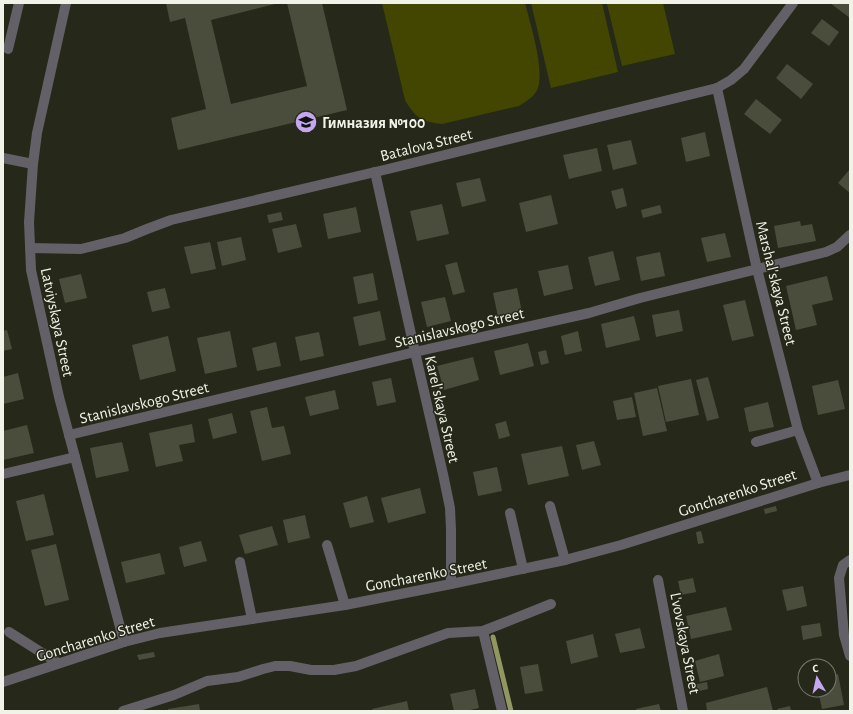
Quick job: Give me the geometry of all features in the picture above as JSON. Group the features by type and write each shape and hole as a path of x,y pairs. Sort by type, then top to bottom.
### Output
{"street":[{"path":"8,49 18,3"},
{"name":"Latviyskaya Street","path":"66,3 37,133 29,215 31,270 35,294 69,435 124,642"},
{"name":"Batalova Street","path":"30,248 81,249 125,238 171,220 375,172 717,88 731,80 744,69 794,3"},
{"name":"Marshal'skaya Street","path":"717,88 757,269 798,430 818,483"},
{"path":"3,158 33,164"},
{"name":"Karel'skaya Street","path":"375,172 414,352 444,474 450,508 451,584"},
{"name":"Stanislavskogo Street","path":"69,435 414,352 589,313 640,298 826,252 837,248 850,235"},
{"path":"756,442 798,430"},
{"path":"3,474 76,457"},
{"name":"Goncharenko Street","path":"3,682 124,642 160,633 345,605 565,560 620,545 818,483 850,475"},
{"path":"550,506 565,560"},
{"path":"510,513 523,569"},
{"path":"327,545 345,605"},
{"path":"240,562 252,619"},
{"path":"846,562 839,578 844,635 850,656"},
{"name":"L'vovskaya Street","path":"658,580 683,711"},
{"path":"123,711 134,710 207,681 238,677 263,668 290,666 310,670 334,670 356,666 448,633 483,631 551,604"},
{"path":"483,631 502,711"},
{"path":"9,632 58,663"}],"shaded area":[{"path":"382,3 525,3 534,35 539,62 539,84 536,92 519,106 442,124 430,122 420,118 412,111 405,100"},
{"path":"531,3 602,3 618,72 551,88"},
{"path":"663,3 675,54 622,66 607,4"}],"building":[{"path":"166,3 279,3 211,20 231,104 307,86 287,3 322,3 347,110 178,150 171,118 206,109 185,18 170,22"},
{"path":"830,3 850,3 850,18"},
{"path":"822,19 839,32 829,46 811,33"},
{"path":"787,64 813,84 801,99 776,78"},
{"path":"756,99 782,120 770,134 744,114"},
{"path":"705,132 710,156 686,162 681,138"},
{"path":"631,140 637,164 613,170 607,145"},
{"path":"597,148 602,171 569,179 563,155"},
{"path":"850,169 850,193 838,183"},
{"path":"480,178 486,201 462,207 456,183"},
{"path":"623,188 627,206 616,209 611,191"},
{"path":"551,195 558,224 526,232 519,203"},
{"path":"442,204 449,234 417,241 410,211"},
{"path":"660,205 662,213 643,218 641,210"},
{"path":"356,207 361,232 328,239 323,214"},
{"path":"281,212 283,220 269,223 267,215"},
{"path":"800,221 801,226 812,224 816,241 778,248 774,226"},
{"path":"296,224 302,247 278,253 272,229"},
{"path":"725,233 731,257 707,262 701,238"},
{"path":"241,237 246,260 222,266 217,242"},
{"path":"210,242 216,269 191,274 184,247"},
{"path":"613,251 620,280 595,286 588,257"},
{"path":"660,252 665,276 641,281 636,257"},
{"path":"457,262 465,292 453,295 445,265"},
{"path":"568,265 573,289 544,296 538,271"},
{"path":"373,273 378,300 358,304 353,277"},
{"path":"81,274 87,298 65,303 59,279"},
{"path":"827,276 833,300 812,305 817,325 796,330 786,286"},
{"path":"165,288 170,308 152,312 147,292"},
{"path":"517,288 522,312 498,317 493,293"},
{"path":"445,297 451,321 427,327 421,302"},
{"path":"745,300 754,336 732,341 723,305"},
{"path":"679,310 683,331 656,337 652,315"},
{"path":"380,311 386,340 359,346 353,317"},
{"path":"634,316 640,340 606,348 601,324"},
{"path":"7,330 12,349 3,351 3,331"},
{"path":"230,331 237,367 205,374 197,338"},
{"path":"578,331 582,351 565,355 561,336"},
{"path":"319,332 324,356 300,361 295,337"},
{"path":"168,336 176,371 140,380 132,345"},
{"path":"276,342 281,366 257,371 252,348"},
{"path":"528,343 534,366 500,375 494,351"},
{"path":"546,350 549,363 541,365 538,352"},
{"path":"473,357 479,380 444,390 437,366"},
{"path":"18,373 24,399 3,404 3,377"},
{"path":"708,377 719,418 707,421 696,380"},
{"path":"391,378 396,402 377,406 372,382"},
{"path":"691,379 699,415 666,422 658,386"},
{"path":"838,380 845,409 818,415 812,386"},
{"path":"657,388 667,431 643,436 634,393"},
{"path":"335,390 339,409 310,416 305,397"},
{"path":"632,397 636,417 617,420 613,401"},
{"path":"768,402 774,427 749,432 744,408"},
{"path":"267,407 272,428 284,426 291,454 262,461 250,411"},
{"path":"232,413 237,433 213,439 208,419"},
{"path":"506,421 510,436 499,439 495,424"},
{"path":"192,424 195,442 179,445 183,461 156,467 149,433"},
{"path":"27,425 34,453 3,460 3,431"},
{"path":"594,441 601,465 582,470 576,445"},
{"path":"122,442 129,471 96,478 90,448"},
{"path":"562,446 569,476 528,485 521,454"},
{"path":"497,467 502,491 478,496 473,472"},
{"path":"420,488 426,513 388,523 381,498"},
{"path":"44,494 54,535 26,541 16,501"},
{"path":"367,496 374,522 350,528 343,503"},
{"path":"776,506 777,511 765,514 764,509"},
{"path":"305,515 310,538 288,543 283,520"},
{"path":"272,526 278,545 245,554 239,535"},
{"path":"701,531 704,543 698,544 696,532"},
{"path":"201,541 207,561 184,567 179,547"},
{"path":"56,544 69,600 45,606 31,550"},
{"path":"160,553 165,574 126,583 121,562"},
{"path":"693,578 696,592 681,595 678,581"},
{"path":"803,586 807,606 787,611 782,590"},
{"path":"726,607 732,630 691,639 686,616"},
{"path":"820,623 822,636 803,640 801,626"},
{"path":"640,628 645,648 620,653 615,634"},
{"path":"593,634 598,657 571,664 566,641"},
{"path":"154,652 155,657 139,660 137,655"},
{"path":"719,654 724,676 700,682 695,661"},
{"path":"538,664 543,691 525,694 520,667"},
{"path":"837,674 844,705 822,709 820,698 837,698"},
{"path":"707,682 708,689 695,692 693,685"},
{"path":"767,687 773,711 707,711 706,703"},
{"path":"475,689 479,708 466,711 454,711 450,694"},
{"path":"407,701 409,711 373,711 372,709"},
{"path":"199,704 200,711 168,711 168,709"},
{"path":"659,704 661,711 636,711 636,709"},
{"path":"790,706 791,711 778,711 777,709"}],"waterway":[{"path":"493,637 511,711"}],"place":[{"name":"Гимназия №100","path":"306,122"}]}
